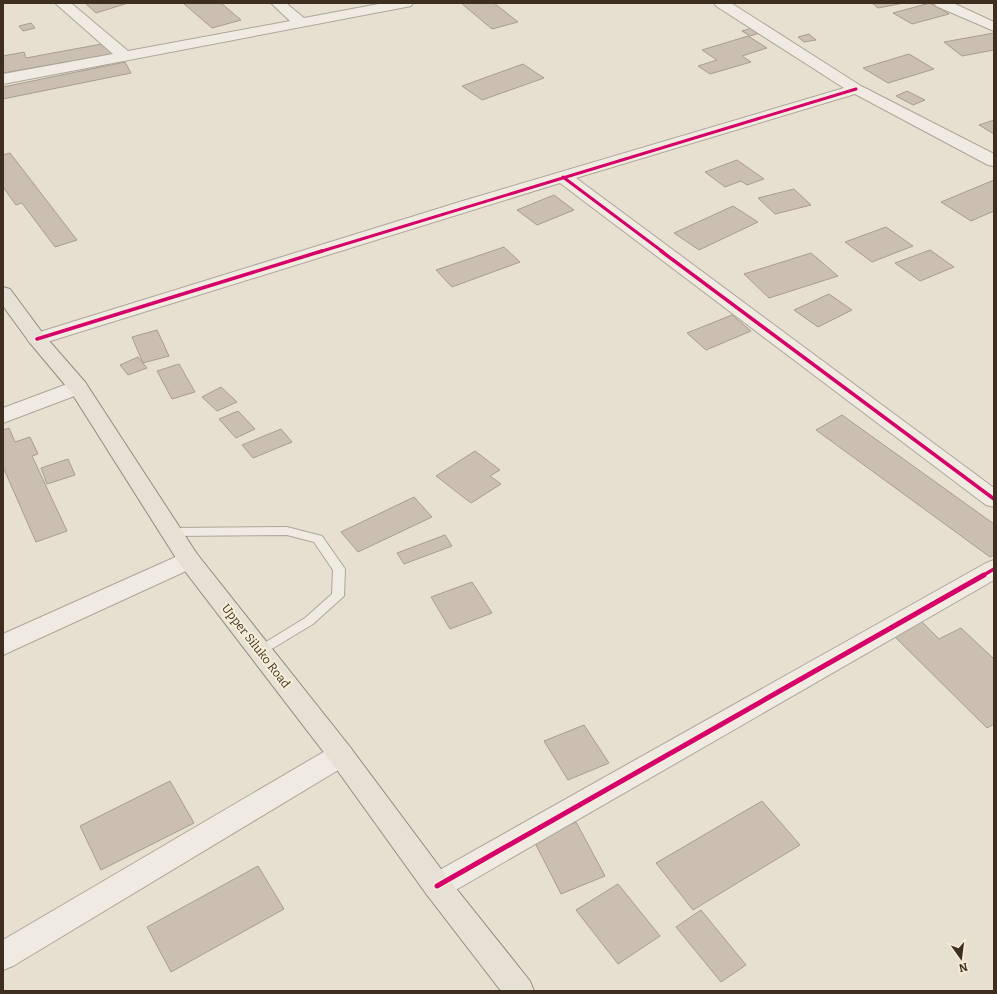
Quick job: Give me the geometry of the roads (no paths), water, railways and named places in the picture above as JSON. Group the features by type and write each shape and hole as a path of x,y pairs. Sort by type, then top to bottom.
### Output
{"main road":[{"name":"Upper Siluko Road","path":"3,293 37,339 78,387 190,560 341,756 437,886 519,991"}],"street":[{"path":"62,3 125,56"},
{"path":"278,3 301,23"},
{"path":"3,79 406,3"},
{"path":"721,3 856,89 994,161"},
{"path":"941,3 994,28"},
{"path":"37,339 563,176 856,89"},
{"path":"563,176 994,499"},
{"path":"3,416 78,387"},
{"path":"3,645 190,560"},
{"path":"437,886 994,569"},
{"path":"3,956 341,756"}],"lane":[{"path":"171,532 287,531 318,539 339,569 338,596 309,621 260,651"}]}
